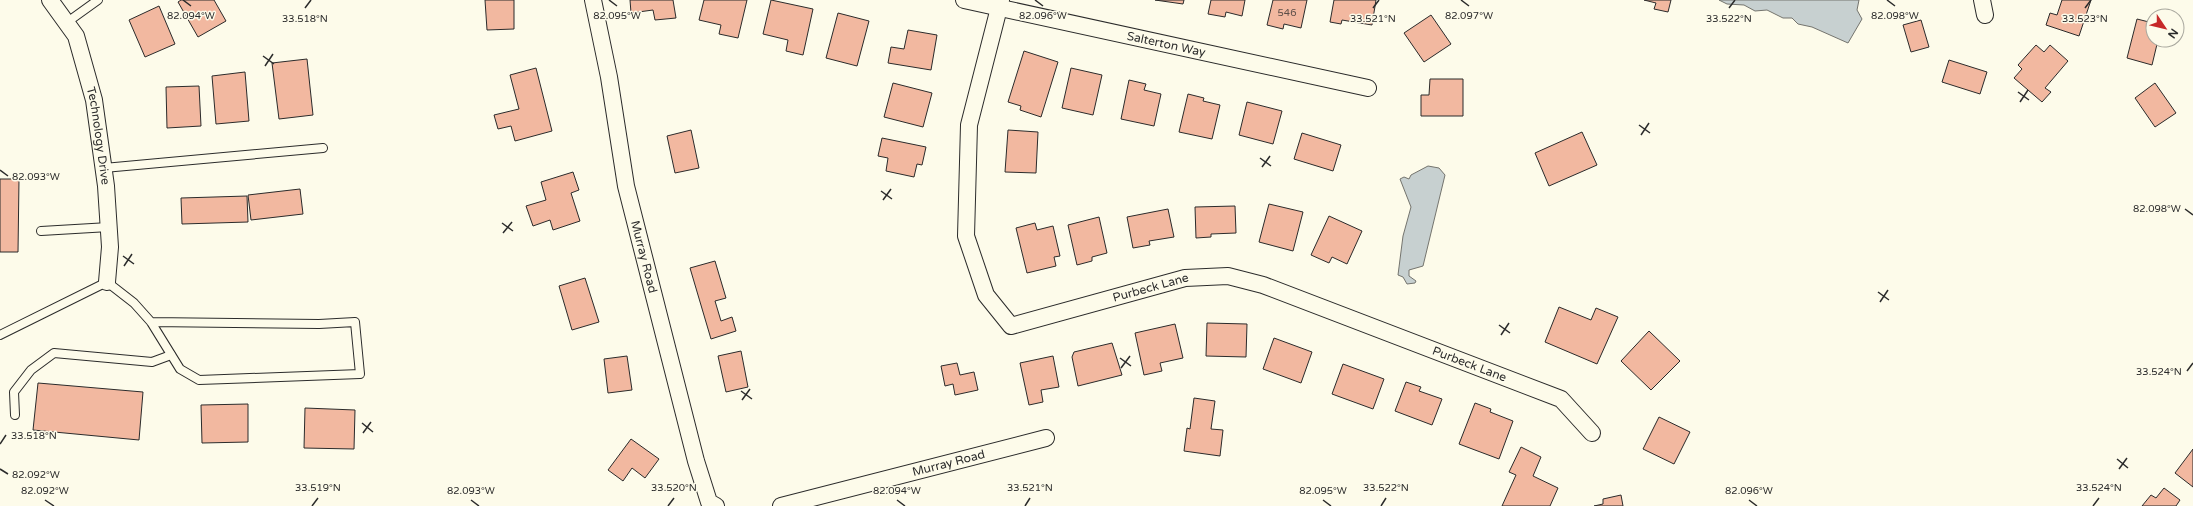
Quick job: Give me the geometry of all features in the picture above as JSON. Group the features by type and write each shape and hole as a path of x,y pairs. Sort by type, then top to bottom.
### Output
{"street":[{"name":"Technology Drive","path":"50,0 76,36 94,100 104,168 109,227 107,282"},
{"name":"Murray Road","path":"593,0 609,77 626,186 696,461 709,502 716,506"},
{"name":"Salterton Way","path":"964,0 1000,4 1368,88"},
{"name":"Purbeck Lane","path":"1000,4 970,125 966,236 986,295 1011,326 1185,278 1228,276 1263,285 1560,399 1592,433"},
{"name":"Murray Road","path":"781,506 1046,438"}],"lane":[{"path":"66,23 98,0"},
{"path":"104,168 323,148"},
{"path":"40,231 109,227"},
{"path":"0,335 107,282 134,303 151,322 180,369 199,380 360,374 355,322 319,324 151,322"},
{"path":"15,415 14,392 31,370 54,353 152,362 172,355"}],"shaded area":[{"path":"1719,0 1859,0 1857,10 1862,19 1848,43 1812,27 1798,24 1792,18 1783,18 1767,10 1755,11 1744,5 1727,4"},
{"path":"1428,166 1439,168 1445,175 1423,266 1409,270 1409,276 1416,281 1415,283 1407,284 1403,277 1398,275 1403,236 1411,207 1400,179 1404,177 1409,179 1411,175"}],"building":[{"path":"181,0 214,0 226,21 198,37 178,2"},
{"path":"485,0 514,0 514,29 487,30"},
{"path":"630,0 673,0 676,18 655,20 653,10 631,13"},
{"path":"704,0 747,0 738,38 719,34 721,25 699,20"},
{"path":"771,0 813,9 803,55 786,51 788,40 763,34"},
{"path":"1155,0 1184,0 1183,4"},
{"path":"1211,0 1245,0 1242,16 1226,12 1225,17 1208,14"},
{"path":"1273,0 1307,0 1301,28 1284,24 1283,29 1267,25"},
{"path":"1334,0 1376,0 1372,25 1342,20 1341,24 1330,22"},
{"path":"1644,0 1671,0 1668,12 1654,9 1656,3"},
{"path":"2062,0 2091,0 2079,36 2046,25 2050,13 2057,15"},
{"path":"159,6 175,44 145,57 129,20"},
{"path":"838,13 869,21 857,66 826,58"},
{"path":"1431,15 1451,44 1424,62 1404,33"},
{"path":"2137,19 2145,21 2145,48 2156,48 2152,65 2127,58"},
{"path":"1921,20 1929,47 1911,52 1903,25"},
{"path":"908,30 937,35 931,70 888,63 891,47 904,49"},
{"path":"2036,45 2044,52 2050,45 2068,61 2045,88 2051,92 2042,102 2014,78 2022,69 2018,65"},
{"path":"1024,51 1058,62 1041,117 1020,110 1021,106 1008,102"},
{"path":"307,59 313,115 279,119 272,63"},
{"path":"1949,60 1987,72 1980,94 1942,82"},
{"path":"536,68 552,131 515,141 511,126 498,129 494,115 519,109 510,75"},
{"path":"1071,68 1102,75 1093,115 1062,108"},
{"path":"245,72 249,121 216,124 212,76"},
{"path":"1430,79 1463,79 1463,116 1421,116 1421,95 1429,95"},
{"path":"1129,80 1146,84 1144,90 1161,94 1154,126 1121,119"},
{"path":"893,83 932,93 923,127 884,117"},
{"path":"2155,83 2176,113 2155,127 2135,98"},
{"path":"199,86 201,126 167,128 166,87"},
{"path":"1188,94 1204,98 1203,101 1220,105 1212,139 1179,132"},
{"path":"1247,102 1282,111 1273,144 1239,135"},
{"path":"691,130 699,168 675,173 667,136"},
{"path":"1008,130 1038,132 1036,173 1005,172"},
{"path":"1582,132 1597,165 1549,186 1535,153"},
{"path":"1302,133 1341,145 1333,171 1294,159"},
{"path":"882,138 926,147 922,165 917,164 914,177 886,171 888,158 878,156"},
{"path":"573,172 579,190 571,193 580,221 553,230 550,220 533,226 526,206 546,200 541,182"},
{"path":"0,179 19,179 18,252 0,252"},
{"path":"300,189 303,214 251,220 248,195"},
{"path":"247,196 248,222 182,224 181,198"},
{"path":"1269,204 1303,212 1293,251 1259,242"},
{"path":"1235,206 1236,233 1211,234 1211,237 1196,238 1195,207"},
{"path":"1168,209 1174,237 1149,241 1150,245 1133,248 1127,217"},
{"path":"1329,216 1362,231 1347,264 1332,257 1329,263 1311,255"},
{"path":"1099,217 1107,253 1092,257 1092,261 1077,265 1068,225"},
{"path":"1035,223 1037,230 1053,226 1060,256 1054,257 1056,266 1027,273 1016,228"},
{"path":"715,261 726,298 715,301 721,321 732,317 736,331 711,339 690,268"},
{"path":"585,278 599,322 572,330 559,286"},
{"path":"1559,307 1591,320 1596,308 1618,317 1597,364 1545,342"},
{"path":"1207,323 1247,324 1246,357 1206,356"},
{"path":"1175,324 1183,358 1160,363 1162,371 1144,375 1135,333"},
{"path":"1649,331 1680,361 1651,390 1621,361"},
{"path":"1274,338 1312,352 1301,383 1263,369"},
{"path":"1112,343 1122,375 1078,386 1072,357 1074,352"},
{"path":"741,351 748,387 726,392 718,356"},
{"path":"627,356 632,390 608,393 604,359"},
{"path":"1053,356 1059,387 1041,390 1043,402 1029,405 1020,363"},
{"path":"957,363 960,375 974,372 978,390 955,395 953,384 945,386 941,366"},
{"path":"1343,364 1384,379 1373,409 1332,394"},
{"path":"1406,382 1421,387 1419,391 1442,399 1432,425 1395,411"},
{"path":"38,383 143,392 139,440 33,430"},
{"path":"1194,398 1215,401 1211,429 1223,430 1220,456 1184,451 1187,428 1190,429"},
{"path":"1475,403 1491,409 1490,412 1513,421 1499,459 1459,444"},
{"path":"248,404 248,442 202,443 201,405"},
{"path":"305,408 355,410 354,449 304,448"},
{"path":"1659,417 1690,432 1674,464 1643,449"},
{"path":"631,439 659,459 645,478 632,468 623,481 608,470"},
{"path":"1521,447 1541,457 1533,476 1558,488 1550,506 1502,506 1516,475 1509,472"},
{"path":"2193,449 2193,487 2175,473"},
{"path":"2164,488 2180,500 2176,506 2142,506 2151,495 2156,498"},
{"path":"1621,495 1623,506 1594,506 1603,504 1603,499"}]}
